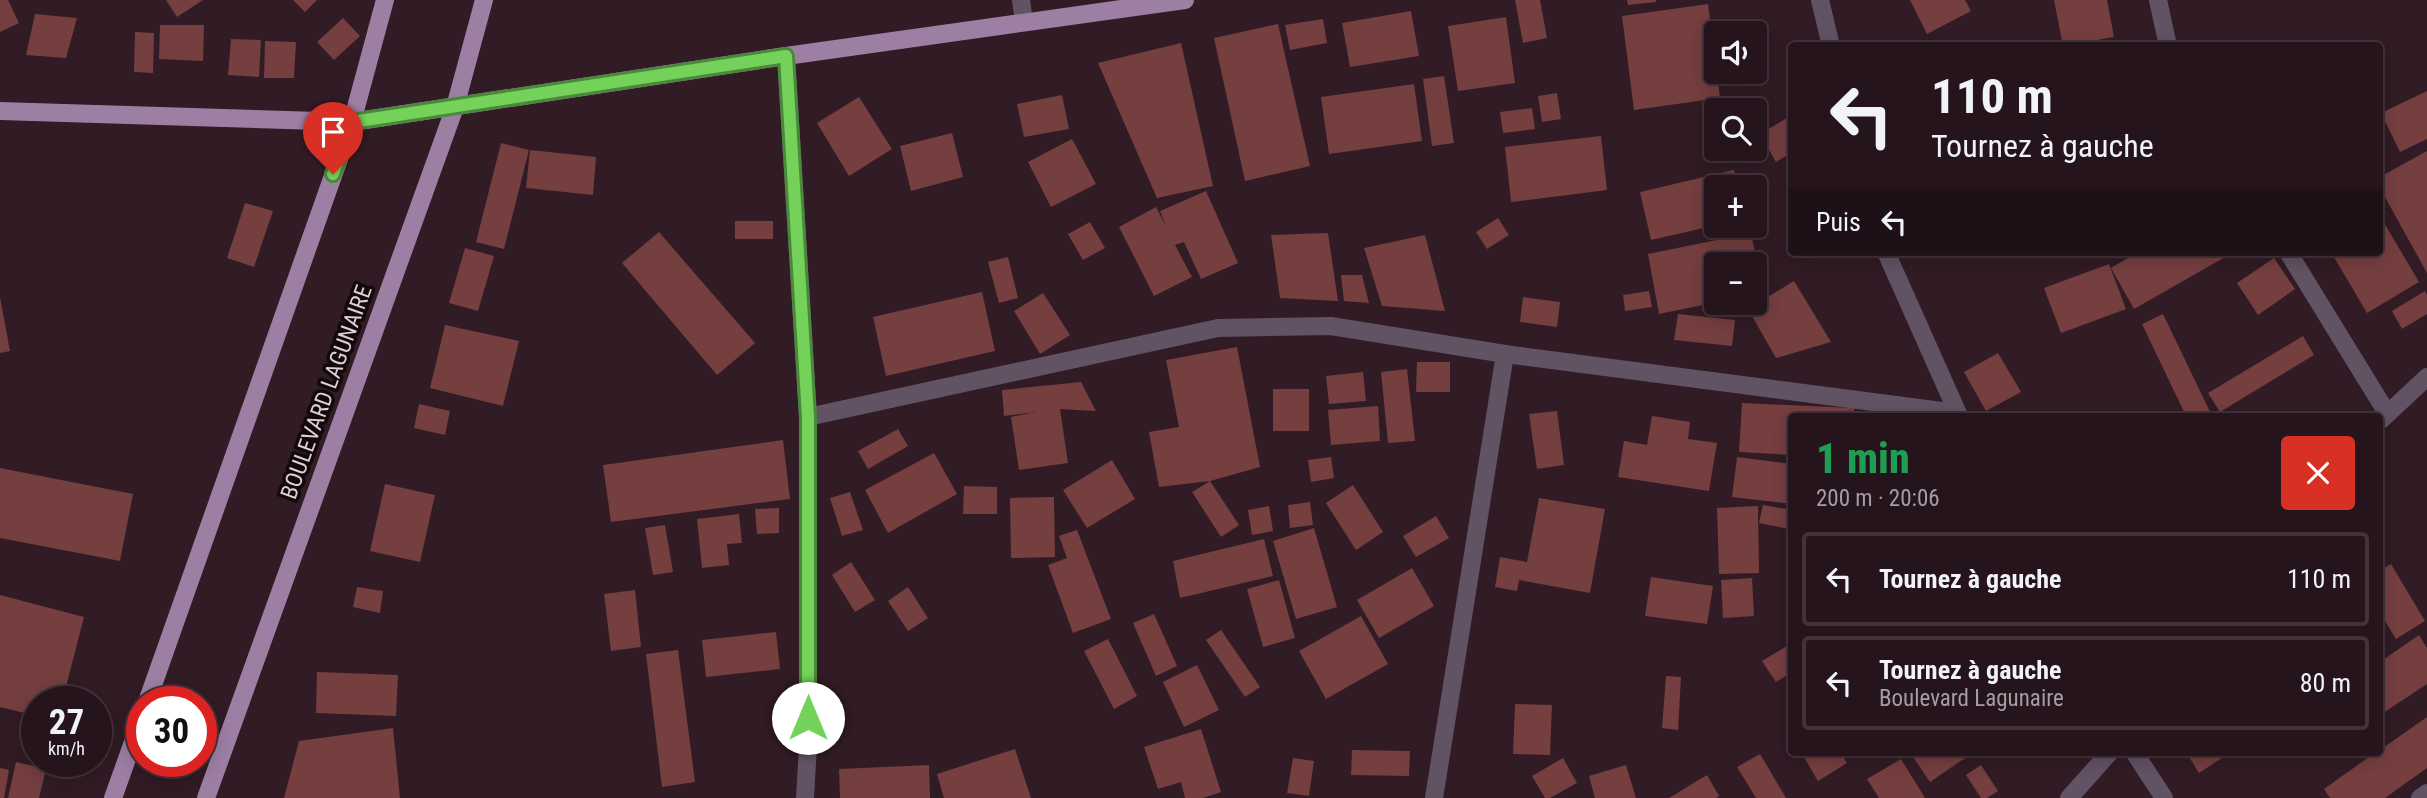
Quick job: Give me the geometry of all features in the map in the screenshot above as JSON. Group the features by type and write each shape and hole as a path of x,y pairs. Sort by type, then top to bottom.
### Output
{"main road":[{"path":"153,686 352,122 385,0"},
{"name":"BOULEVARD LAGUNAIRE","path":"206,798 455,107 484,0"},
{"path":"0,111 352,122 786,56 1185,0"},
{"path":"113,798 126,762"}],"street":[{"path":"1021,0 1024,22"},
{"path":"1820,0 1829,42"},
{"path":"2158,0 2167,42"},
{"path":"786,56 808,417 808,745 805,798"},
{"path":"1888,256 1957,413"},
{"path":"2290,256 2381,413"},
{"path":"808,417 1218,328 1331,326 1505,354 1943,413"},
{"path":"1434,798 1505,354"},
{"path":"2383,417 2427,377"},
{"path":"2069,798 2106,756"},
{"path":"2137,756 2164,798"},
{"path":"2420,798 2427,793"}],"building":[{"path":"0,0 8,0 19,23 0,32"},
{"path":"166,0 203,0 177,17"},
{"path":"293,0 317,0 305,12"},
{"path":"1515,0 1540,0 1547,38 1523,43"},
{"path":"1627,0 1656,0 1656,2 1628,5"},
{"path":"1910,0 1965,0 1971,11 1927,34"},
{"path":"2054,0 2107,0 2114,37 2086,42 2062,42"},
{"path":"1708,4 1710,21 1704,21 1704,84 1718,84 1720,98 1704,98 1704,100 1634,110 1622,16"},
{"path":"1411,11 1419,56 1350,67 1342,23"},
{"path":"35,14 77,18 66,58 26,55"},
{"path":"1506,17 1515,83 1458,91 1448,26"},
{"path":"343,18 360,36 334,60 317,42"},
{"path":"1323,19 1327,43 1290,50 1285,25"},
{"path":"1278,24 1310,166 1245,181 1214,38"},
{"path":"160,25 204,25 203,61 159,59"},
{"path":"135,32 154,33 153,73 134,72"},
{"path":"231,39 261,40 259,77 228,75"},
{"path":"265,41 296,42 294,78 264,78"},
{"path":"1181,43 1213,186 1157,198 1098,63"},
{"path":"1444,76 1454,143 1432,146 1423,79"},
{"path":"1414,84 1422,141 1329,154 1321,97"},
{"path":"2427,91 2427,139 2400,152 2383,112"},
{"path":"1557,93 1561,119 1542,122 1538,96"},
{"path":"1062,95 1069,129 1024,137 1017,104"},
{"path":"859,97 892,149 849,176 817,123"},
{"path":"1532,108 1535,129 1503,133 1500,112"},
{"path":"1788,117 1788,155 1776,162 1767,146 1767,130"},
{"path":"952,133 963,177 911,191 900,146"},
{"path":"1601,136 1607,190 1511,202 1505,147"},
{"path":"1072,139 1096,184 1051,207 1028,162"},
{"path":"501,143 529,150 504,249 476,242"},
{"path":"530,150 596,157 593,195 526,188"},
{"path":"2427,151 2427,273 2383,193 2383,175"},
{"path":"1734,170 1735,175 1713,175"},
{"path":"1704,177 1704,228 1651,240 1640,192"},
{"path":"1206,191 1238,263 1201,279 1184,242 1175,245 1192,277 1154,296 1119,227 1156,207 1166,226 1160,211"},
{"path":"245,203 273,211 254,267 227,258"},
{"path":"1498,218 1509,235 1487,249 1476,232"},
{"path":"735,221 773,221 773,239 735,239"},
{"path":"2383,221 2419,282 2367,313 2333,256 2383,256"},
{"path":"1090,222 1105,248 1083,260 1068,234"},
{"path":"659,232 755,343 717,375 622,263"},
{"path":"1328,233 1338,301 1280,298 1271,235"},
{"path":"1425,235 1445,311 1382,306 1364,248"},
{"path":"1726,238 1752,238 1755,252 1704,252 1704,305 1659,314 1648,254"},
{"path":"465,248 494,256 478,311 449,303"},
{"path":"2131,256 2227,256 2134,309 2111,268"},
{"path":"1008,257 1018,298 999,303 988,262"},
{"path":"2274,258 2295,289 2258,315 2237,283"},
{"path":"2109,264 2126,309 2061,333 2044,288"},
{"path":"1341,275 1362,275 1369,303 1344,301"},
{"path":"1794,281 1831,342 1776,358 1751,315 1767,315 1767,297"},
{"path":"1649,291 1652,307 1625,311 1623,295"},
{"path":"2425,291 2427,314 2402,329 2392,311"},
{"path":"982,292 995,351 886,376 873,317"},
{"path":"1043,293 1070,335 1040,354 1014,311"},
{"path":"0,297 10,351 0,353"},
{"path":"1523,297 1560,302 1557,327 1520,322"},
{"path":"1678,314 1735,320 1732,346 1674,340"},
{"path":"2163,314 2211,413 2185,413 2142,324"},
{"path":"445,325 519,341 503,406 430,388"},
{"path":"2303,336 2314,355 2220,412 2208,393"},
{"path":"1237,347 1260,467 1210,481 1159,487 1149,432 1179,427 1166,360"},
{"path":"1998,353 2021,392 1986,411 1964,372"},
{"path":"1417,362 1450,362 1450,392 1416,392"},
{"path":"1407,369 1415,441 1388,443 1381,372"},
{"path":"1363,372 1366,401 1329,404 1326,376"},
{"path":"1081,382 1096,411 1060,409 1068,463 1019,470 1011,417 1036,412 1004,416 1002,390"},
{"path":"1273,389 1309,389 1309,431 1273,431"},
{"path":"1742,403 1854,408 1854,413 1788,413 1788,455 1739,452"},
{"path":"419,404 450,411 445,435 414,428"},
{"path":"1378,406 1380,441 1331,445 1328,410"},
{"path":"1557,411 1564,465 1537,469 1529,414"},
{"path":"1652,416 1690,422 1688,439 1717,443 1709,491 1618,477 1624,441 1647,445"},
{"path":"898,429 908,446 868,469 858,451"},
{"path":"783,440 790,499 611,522 603,465"},
{"path":"934,453 957,494 888,533 865,490"},
{"path":"1331,457 1334,478 1311,482 1308,460"},
{"path":"1737,457 1788,463 1788,504 1732,497"},
{"path":"1112,460 1135,499 1087,528 1063,490"},
{"path":"0,468 133,494 120,561 0,538"},
{"path":"1210,481 1239,525 1221,537 1192,492"},
{"path":"385,484 435,495 420,562 370,551"},
{"path":"1353,485 1383,532 1356,550 1326,503"},
{"path":"964,486 997,487 997,514 963,514"},
{"path":"850,492 863,530 842,536 830,498"},
{"path":"1054,497 1055,557 1011,558 1010,498"},
{"path":"1539,498 1605,509 1590,593 1519,580 1517,591 1495,587 1500,557 1527,562"},
{"path":"1310,502 1313,525 1290,528 1288,505"},
{"path":"1763,505 1788,509 1788,529 1759,523"},
{"path":"1269,506 1273,531 1252,535 1248,510"},
{"path":"1758,506 1759,573 1719,574 1717,508"},
{"path":"779,508 779,533 757,534 755,509"},
{"path":"739,514 742,543 727,544 729,565 702,568 697,519"},
{"path":"1436,516 1449,538 1416,557 1403,536"},
{"path":"665,525 673,572 653,575 645,528"},
{"path":"1314,528 1337,607 1296,619 1273,541"},
{"path":"1077,530 1111,619 1073,633 1048,565 1067,558 1059,536"},
{"path":"1264,539 1273,576 1180,598 1173,561"},
{"path":"851,562 875,600 855,612 832,575"},
{"path":"2391,564 2425,621 2396,639 2383,618 2383,568"},
{"path":"1412,568 1434,606 1379,638 1357,600"},
{"path":"1651,577 1713,586 1707,624 1645,616"},
{"path":"1752,578 1754,616 1723,618 1721,580"},
{"path":"1279,580 1295,638 1263,647 1247,589"},
{"path":"357,587 383,591 380,613 353,607"},
{"path":"908,587 928,618 908,631 888,601"},
{"path":"635,590 641,647 611,651 604,594"},
{"path":"0,595 84,617 66,686 21,686 21,712 0,707"},
{"path":"1154,614 1177,666 1156,676 1133,623"},
{"path":"1361,616 1388,664 1326,699 1299,651"},
{"path":"1221,630 1260,687 1245,697 1206,640"},
{"path":"776,632 780,669 706,677 702,640"},
{"path":"2419,635 2427,648 2427,684 2383,713 2383,660"},
{"path":"1108,639 1137,696 1114,709 1084,651"},
{"path":"1788,645 1788,674 1776,682 1762,661"},
{"path":"678,650 695,782 662,787 646,654"},
{"path":"1197,665 1219,710 1184,727 1163,682"},
{"path":"317,672 398,675 396,716 316,713"},
{"path":"1666,676 1681,677 1678,730 1662,728"},
{"path":"1515,704 1552,705 1550,755 1513,754"},
{"path":"2427,717 2427,768 2385,798 2330,798 2324,789 2370,756 2383,756 2383,748"},
{"path":"393,728 400,798 284,798 299,741"},
{"path":"1201,729 1221,792 1203,798 1185,798 1181,782 1158,789 1144,747"},
{"path":"1015,749 1031,798 944,798 937,774"},
{"path":"1352,750 1410,751 1409,776 1351,775"},
{"path":"1760,754 1786,798 1756,798 1737,767"},
{"path":"1803,756 1843,756 1847,763 1818,781"},
{"path":"1914,756 1968,756 1930,782"},
{"path":"2188,756 2225,756 2199,773"},
{"path":"1293,758 1314,761 1309,796 1287,793"},
{"path":"1563,758 1577,783 1550,798 1545,798 1532,776"},
{"path":"1901,759 1925,798 1879,798 1867,779"},
{"path":"16,762 21,763 21,777 44,777 39,798 8,798"},
{"path":"929,765 930,798 840,798 839,769"},
{"path":"1626,765 1636,798 1595,798 1589,776"},
{"path":"1981,765 1998,791 1987,798 1981,798 1966,775"},
{"path":"0,768 9,770 4,798 0,798"},
{"path":"1707,775 1719,796 1716,798 1669,798"}],"route":[{"path":"333,174 352,122 786,56 808,417 808,718"}]}
